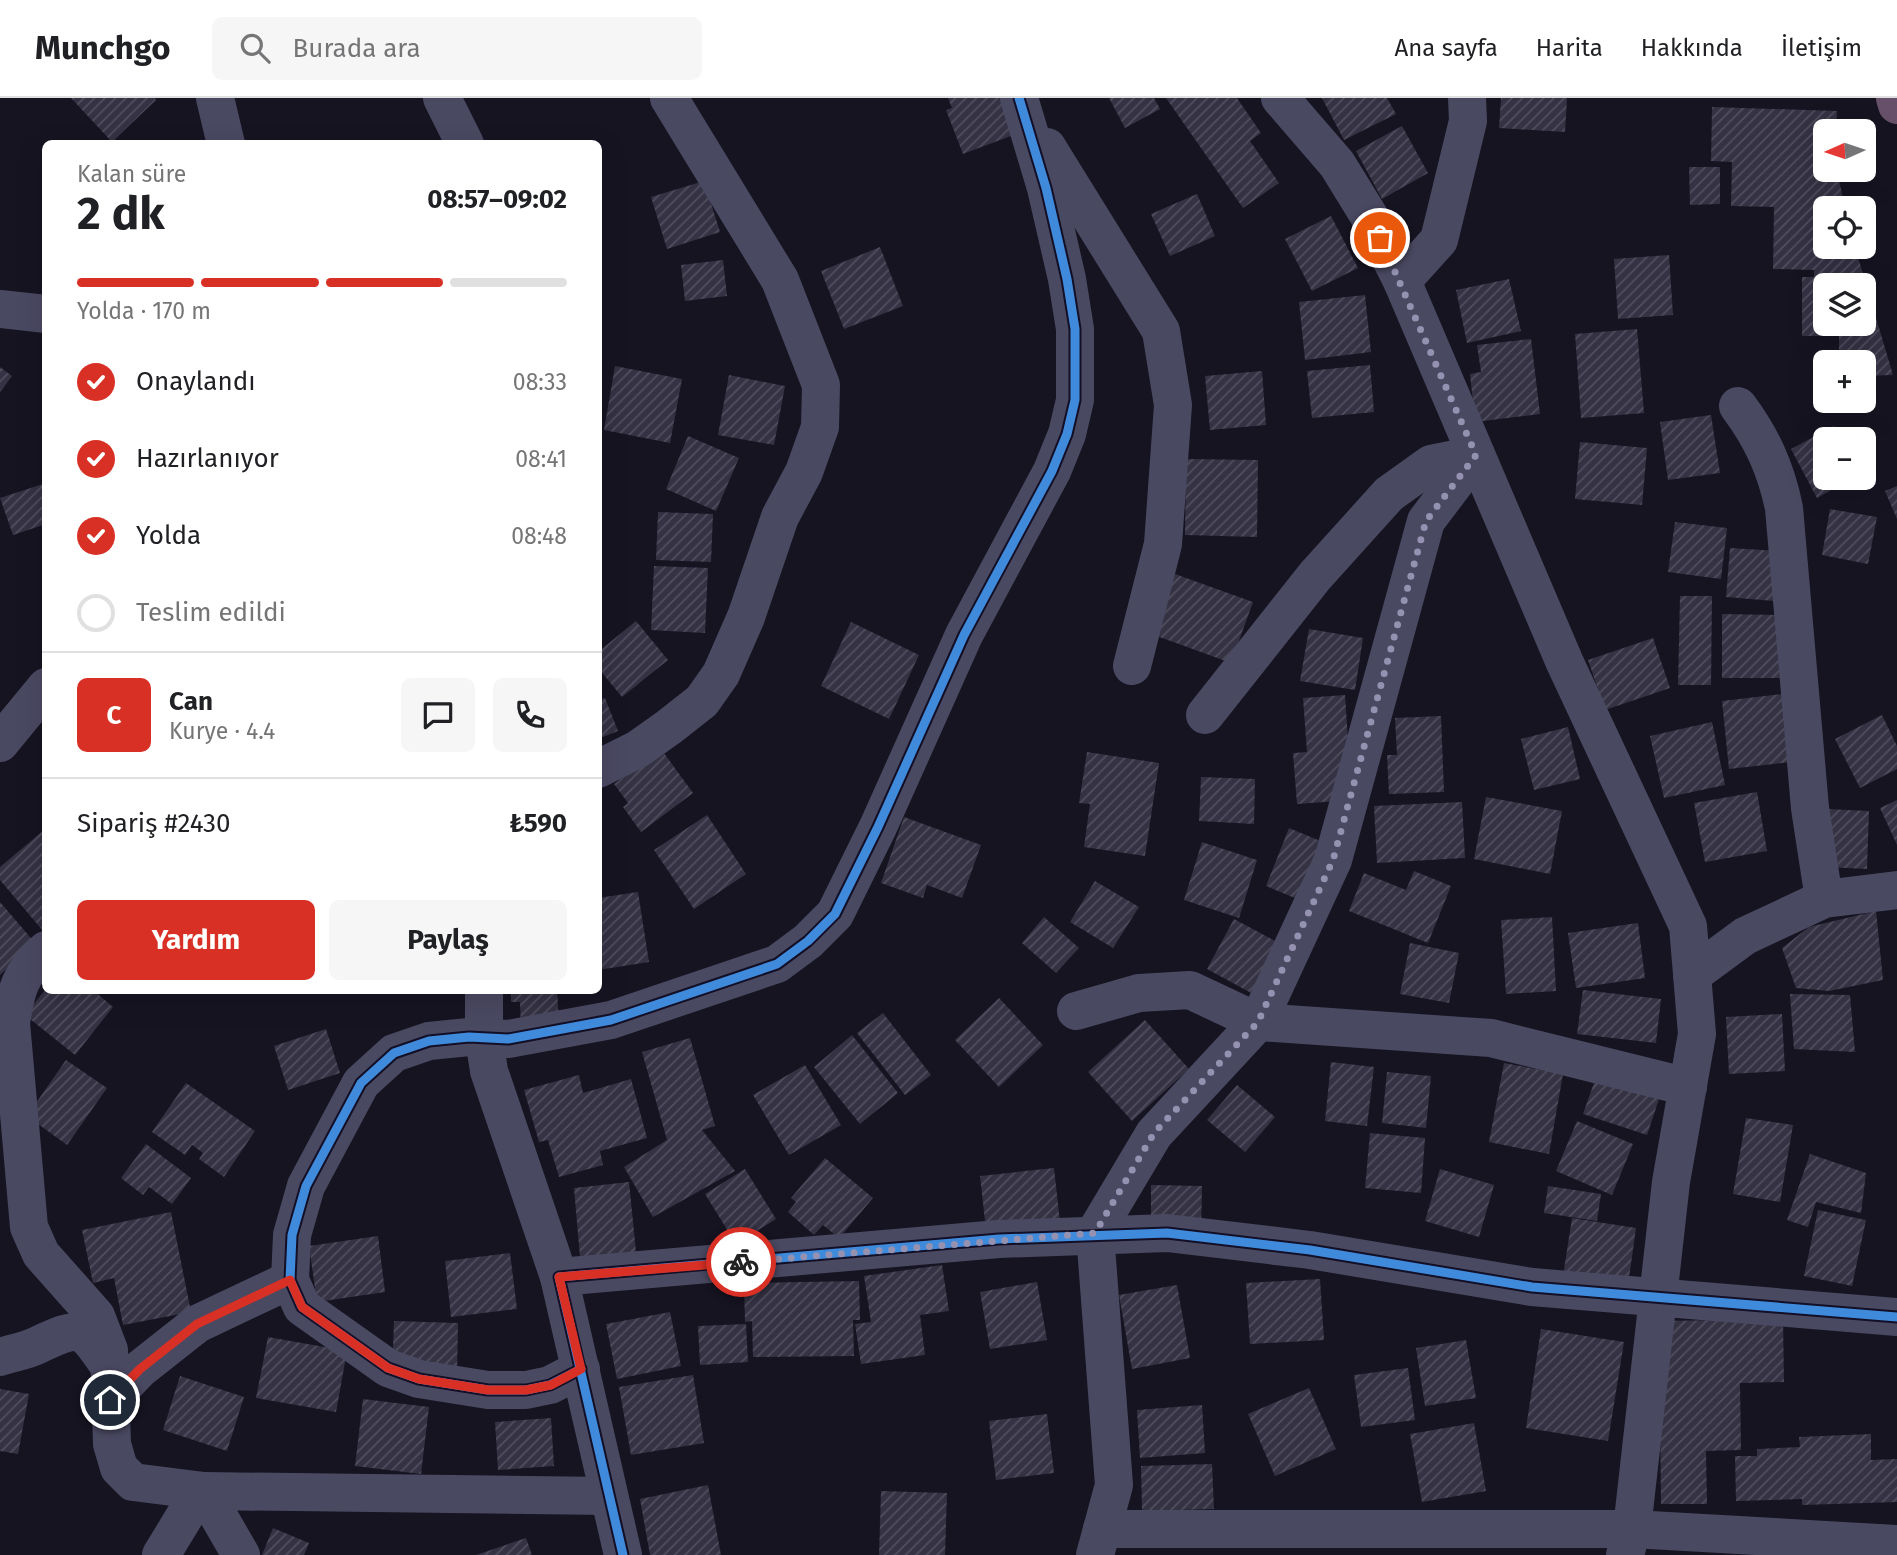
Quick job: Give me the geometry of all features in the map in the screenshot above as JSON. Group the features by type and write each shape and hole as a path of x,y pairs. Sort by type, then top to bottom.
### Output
{"highway":[{"path":"1895,98 1897,105"}],"street":[{"path":"215,98 225,140"},
{"path":"442,98 463,140"},
{"path":"602,767 638,749 669,727 702,701 721,674 746,617 780,517 804,472 820,427 821,386 780,280 669,98"},
{"path":"1280,98 1337,164 1369,216 1402,281 1565,663 1688,926 1697,1034 1671,1182 1629,1542"},
{"path":"1402,281 1438,240 1468,121 1467,98"},
{"path":"1021,102 1161,331 1172,405 1163,544 1132,666"},
{"path":"581,1369 551,1385 526,1390 488,1390 419,1379 388,1368 302,1307 290,1280 292,1235 306,1186 361,1083 394,1053 429,1041 508,1039 611,1020 777,964 808,941 835,914 878,827 964,635 1052,471 1067,434 1075,400 1075,329 1067,279 1046,188 1021,102"},
{"path":"0,309 42,314"},
{"path":"1738,406 1767,451 1778,479 1784,508 1810,808 1824,899"},
{"path":"1205,715 1315,576 1389,494 1431,464 1476,455"},
{"path":"1476,455 1426,521 1333,860 1258,1022 1154,1133 1095,1233 1114,1485 1099,1542 1897,1544"},
{"path":"0,743 42,692"},
{"path":"1692,975 1745,936 1824,899 1897,890"},
{"path":"42,954 26,968 15,997 10,1023 29,1227 41,1254 96,1317 108,1350 112,1444 119,1468 133,1482 204,1491 608,1496"},
{"path":"1076,1011 1139,993 1190,990 1258,1022 1491,1038 1688,1087"},
{"path":"484,994 484,1038 489,1071 559,1277 623,1555"},
{"path":"559,1277 999,1239 1095,1233 1167,1233 1310,1250 1532,1287 1897,1317"},
{"path":"110,1383 140,1369 197,1324 290,1280"},
{"path":"0,1357 35,1347 66,1330 79,1332 92,1340 110,1383"},
{"path":"162,1555 189,1509 204,1491"},
{"path":"204,1491 241,1555"}],"building":[{"path":"71,98 155,98 156,100 114,140 110,140"},
{"path":"948,98 1008,98 1021,132 963,154 946,110 952,108"},
{"path":"1109,98 1154,98 1160,109 1125,128"},
{"path":"1166,98 1237,98 1261,133 1250,141 1279,183 1243,208"},
{"path":"1322,98 1387,98 1396,114 1344,140"},
{"path":"1501,98 1567,98 1565,132 1499,128"},
{"path":"1712,107 1837,111 1837,119 1813,119 1813,182 1840,182 1842,196 1813,196 1813,259 1859,259 1863,273 1814,273 1814,270 1773,269 1774,207 1731,206 1732,162 1711,161"},
{"path":"1402,126 1428,173 1382,199 1356,151"},
{"path":"1689,167 1720,167 1720,204 1690,205"},
{"path":"704,181 720,232 667,249 651,197"},
{"path":"1197,194 1215,236 1170,256 1151,214"},
{"path":"1331,216 1358,268 1312,291 1285,239"},
{"path":"880,247 903,306 844,329 821,271"},
{"path":"1669,255 1673,315 1618,319 1614,259"},
{"path":"723,260 727,296 685,301 681,265"},
{"path":"1802,277 1813,277 1813,336 1802,336"},
{"path":"1509,279 1521,331 1467,343 1456,290"},
{"path":"1365,295 1371,352 1305,360 1299,302"},
{"path":"1876,318 1893,375 1876,376 1876,350 1839,350 1839,336 1876,336"},
{"path":"1637,329 1644,413 1581,418 1575,334"},
{"path":"1531,339 1540,414 1475,422 1470,374 1481,372 1477,345"},
{"path":"1370,365 1374,412 1312,418 1307,371"},
{"path":"615,366 682,379 670,443 604,430"},
{"path":"0,367 12,376 0,392"},
{"path":"1262,371 1266,425 1210,430 1205,376"},
{"path":"729,375 785,386 774,445 718,435"},
{"path":"1711,415 1720,473 1668,480 1660,422"},
{"path":"688,436 739,458 716,511 666,489"},
{"path":"1813,437 1813,490 1831,490 1817,498 1791,449"},
{"path":"1580,442 1647,448 1642,505 1575,499"},
{"path":"1186,459 1258,460 1257,537 1185,535"},
{"path":"42,484 42,525 13,535 0,498"},
{"path":"1897,486 1897,519 1885,491"},
{"path":"1830,509 1877,517 1868,564 1822,555"},
{"path":"658,512 713,514 711,562 656,560"},
{"path":"1675,522 1727,528 1721,579 1668,572"},
{"path":"1730,548 1778,551 1774,601 1726,597"},
{"path":"654,566 708,568 705,633 651,630"},
{"path":"1175,574 1253,602 1231,663 1154,635"},
{"path":"1680,596 1712,596 1711,685 1678,685"},
{"path":"1722,614 1783,615 1783,678 1722,678"},
{"path":"636,621 668,660 622,697 602,673 602,649"},
{"path":"851,622 919,655 889,719 821,686"},
{"path":"1309,629 1363,638 1355,690 1300,681"},
{"path":"1653,638 1670,688 1605,710 1588,660"},
{"path":"1783,694 1791,762 1729,769 1722,701"},
{"path":"1345,695 1352,800 1297,804 1293,753 1307,752 1303,698"},
{"path":"605,698 618,731 602,737 602,699"},
{"path":"1882,715 1897,746 1897,769 1860,788 1835,739"},
{"path":"1441,716 1444,792 1389,794 1387,755 1397,755 1395,718"},
{"path":"1712,722 1725,785 1664,798 1650,736"},
{"path":"1568,727 1580,779 1534,790 1521,739"},
{"path":"661,749 693,793 641,832 623,807 628,803 614,784"},
{"path":"1087,752 1159,763 1145,856 1084,847 1090,804 1079,803"},
{"path":"1201,777 1255,779 1254,824 1199,821"},
{"path":"1757,792 1767,851 1705,862 1694,803"},
{"path":"1486,797 1562,811 1550,874 1474,859"},
{"path":"1897,800 1897,845 1880,808"},
{"path":"1462,802 1465,858 1377,863 1374,806"},
{"path":"1827,809 1869,811 1867,869 1825,867"},
{"path":"707,815 746,874 694,909 654,850"},
{"path":"904,817 981,845 962,898 927,885 923,898 881,883"},
{"path":"1289,828 1330,845 1307,903 1266,886"},
{"path":"42,832 42,930 0,880 0,867"},
{"path":"1202,842 1257,860 1239,918 1184,900"},
{"path":"1414,871 1451,886 1428,943 1349,911 1364,873 1406,890"},
{"path":"1095,881 1139,907 1113,948 1070,922"},
{"path":"638,892 649,962 602,969 602,897"},
{"path":"0,902 36,944 0,975"},
{"path":"1876,911 1883,980 1829,991 1796,988 1782,948 1809,927"},
{"path":"1044,917 1079,948 1056,973 1022,943"},
{"path":"1552,917 1556,991 1506,994 1501,920"},
{"path":"1234,919 1281,944 1253,994 1207,969"},
{"path":"1638,923 1645,978 1576,988 1568,933"},
{"path":"1410,943 1459,953 1449,1003 1400,994"},
{"path":"1583,990 1661,999 1656,1043 1577,1034"},
{"path":"42,994 98,994 113,1007 75,1055 25,1015"},
{"path":"511,994 557,994 559,1024 521,1027 520,1002 511,1002"},
{"path":"1790,994 1850,995 1855,1052 1794,1049"},
{"path":"999,998 1043,1045 999,1087 955,1040"},
{"path":"883,1013 931,1075 905,1095 857,1033"},
{"path":"1782,1014 1785,1071 1729,1074 1726,1017"},
{"path":"1145,1020 1189,1069 1132,1121 1088,1072"},
{"path":"326,1029 340,1073 288,1090 274,1046"},
{"path":"852,1035 898,1093 860,1124 814,1067"},
{"path":"690,1038 715,1126 702,1130 735,1171 653,1217 624,1167 667,1140 642,1052"},
{"path":"66,1060 107,1088 67,1145 27,1116"},
{"path":"1331,1062 1374,1067 1367,1126 1325,1121"},
{"path":"1504,1063 1563,1074 1549,1154 1489,1142"},
{"path":"805,1065 841,1125 789,1155 753,1095"},
{"path":"1387,1072 1431,1076 1426,1128 1382,1123"},
{"path":"579,1075 583,1093 631,1079 647,1138 600,1151 603,1165 559,1177 548,1140 539,1142 524,1090"},
{"path":"1596,1077 1659,1099 1647,1135 1583,1114"},
{"path":"186,1083 255,1131 224,1177 199,1159 203,1153 192,1145 185,1155 152,1132"},
{"path":"1237,1085 1275,1117 1245,1152 1207,1120"},
{"path":"1746,1118 1793,1125 1780,1202 1733,1194"},
{"path":"1577,1121 1633,1144 1612,1195 1556,1171"},
{"path":"1370,1133 1425,1138 1421,1193 1365,1188"},
{"path":"146,1144 191,1178 172,1204 149,1187 143,1195 121,1178"},
{"path":"1810,1154 1866,1173 1861,1213 1816,1202 1808,1227 1787,1220"},
{"path":"825,1158 873,1198 839,1238 823,1225 814,1235 788,1212 796,1202 791,1198"},
{"path":"1054,1168 1060,1222 986,1230 980,1176"},
{"path":"745,1169 776,1219 736,1244 705,1194"},
{"path":"1440,1169 1494,1185 1479,1237 1425,1221"},
{"path":"629,1182 636,1252 580,1257 574,1188"},
{"path":"1151,1185 1202,1186 1201,1231 1151,1230"},
{"path":"1548,1186 1601,1194 1597,1221 1544,1213"},
{"path":"1818,1210 1866,1220 1852,1286 1804,1276"},
{"path":"171,1212 191,1312 123,1325 114,1278 93,1283 82,1230"},
{"path":"1572,1218 1636,1228 1628,1285 1563,1276"},
{"path":"378,1236 385,1292 317,1302 309,1246"},
{"path":"510,1253 517,1309 451,1317 445,1261"},
{"path":"942,1265 949,1311 920,1315 925,1355 861,1364 855,1324 871,1322 864,1276"},
{"path":"1320,1279 1324,1340 1250,1344 1246,1283"},
{"path":"859,1281 860,1320 853,1320 854,1356 753,1357 752,1321 745,1322 744,1283"},
{"path":"1037,1282 1047,1340 990,1349 980,1292"},
{"path":"1177,1285 1190,1358 1132,1369 1119,1295"},
{"path":"670,1312 681,1366 617,1379 606,1324"},
{"path":"1783,1319 1784,1382 1740,1383 1741,1450 1706,1451 1707,1504 1661,1504 1659,1321"},
{"path":"394,1321 458,1323 457,1376 392,1374"},
{"path":"746,1324 748,1362 700,1365 698,1326"},
{"path":"1541,1329 1624,1342 1608,1441 1526,1428"},
{"path":"268,1337 347,1351 336,1412 256,1398"},
{"path":"1466,1340 1476,1398 1425,1406 1416,1348"},
{"path":"1408,1368 1415,1420 1361,1427 1354,1375"},
{"path":"693,1375 704,1443 631,1455 619,1387"},
{"path":"180,1376 244,1397 227,1451 163,1430"},
{"path":"1309,1388 1336,1449 1275,1476 1248,1414"},
{"path":"0,1389 29,1394 18,1454 0,1451"},
{"path":"363,1399 429,1407 421,1474 355,1466"},
{"path":"1202,1405 1205,1453 1140,1458 1137,1410"},
{"path":"1047,1414 1054,1473 996,1480 989,1421"},
{"path":"551,1418 554,1466 498,1470 495,1422"},
{"path":"1474,1423 1486,1491 1422,1502 1410,1434"},
{"path":"1871,1434 1871,1460 1897,1459 1897,1502 1802,1505 1802,1499 1736,1501 1735,1456 1757,1456 1757,1449 1800,1447 1799,1437"},
{"path":"1212,1464 1214,1509 1142,1511 1141,1466"},
{"path":"708,1485 721,1555 650,1555 640,1499"},
{"path":"881,1491 947,1493 945,1555 879,1555"},
{"path":"273,1528 309,1543 304,1555 262,1555"},
{"path":"526,1538 532,1555 476,1555"}],"cycle path":[{"path":"581,1369 550,1385 526,1390 488,1390 419,1379 388,1368 302,1307 290,1280 292,1235 306,1186 361,1083 394,1053 429,1041 469,1037 508,1039 611,1020 777,964 808,941 835,914 878,827 964,635 1052,471 1067,434 1075,400 1075,329 1067,279 1046,188 1019,98"},
{"path":"623,1555 559,1277 999,1239 1167,1233 1310,1250 1532,1287 1897,1317"}],"way so far":[{"path":"741,1262 1095,1233 1154,1133 1258,1022 1333,860 1426,521 1476,455 1402,281 1380,238"}],"route":[{"path":"110,1400 140,1369 197,1324 290,1280 302,1307 388,1368 419,1379 488,1390 526,1390 551,1385 581,1369 559,1277 741,1262"}]}
